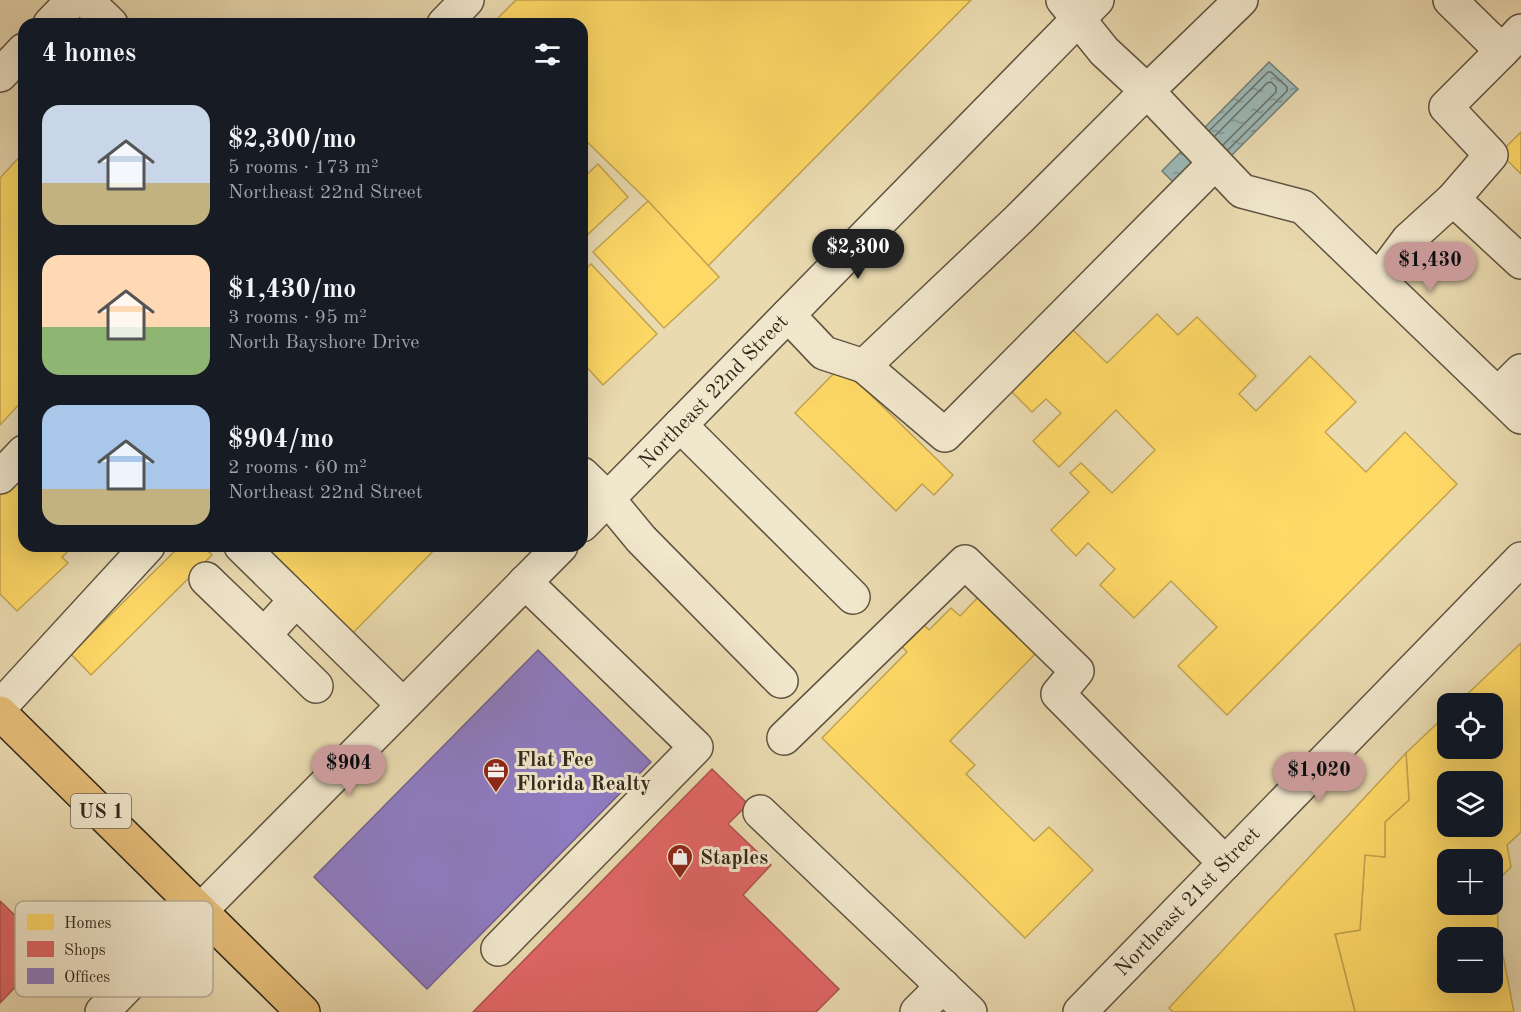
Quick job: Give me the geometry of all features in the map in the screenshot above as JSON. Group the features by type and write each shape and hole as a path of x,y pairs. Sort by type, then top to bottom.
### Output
{"main road":[{"name":"US 1","path":"0,713 192,901"},
{"name":"US 1","path":"213,922 303,1012"}],"street":[{"path":"56,18 74,0"},
{"path":"86,0 105,18"},
{"path":"450,18 467,0"},
{"path":"864,366 1018,220 1241,0"},
{"path":"1379,279 1408,240 1453,199 1491,154 1446,107 1511,41 1450,0"},
{"path":"1080,6 1104,51 1147,91 1242,191 1303,207 1521,417"},
{"name":"Northeast 22nd Street","path":"588,519 788,315 1080,6"},
{"path":"0,75 18,56"},
{"path":"788,315 824,353 864,366 945,435 1215,163"},
{"path":"1453,199 1521,262"},
{"path":"1498,394 1521,370"},
{"path":"680,425 853,597"},
{"path":"0,477 18,458"},
{"path":"588,480 608,499 641,539 781,681"},
{"path":"0,706 142,552"},
{"path":"247,552 403,705"},
{"path":"210,901 555,552"},
{"name":"Northeast 21st Street","path":"1080,1012 1521,559"},
{"path":"784,738 965,562 1077,671 1058,694 1225,863"},
{"path":"206,579 316,686"},
{"path":"498,949 696,747 525,582"},
{"path":"264,635 296,600"},
{"path":"760,812 970,1012"},
{"path":"917,1012 943,986"},
{"path":"102,1012 117,997"}],"water":[{"path":"1269,62 1298,89 1189,198 1162,171"}],"building: Homes":[{"path":"516,0 971,0 708,266 648,201 588,143 588,18 498,18"},
{"path":"1521,132 1521,174 1500,153"},
{"path":"18,158 18,406 0,425 0,178"},
{"path":"598,164 628,197 588,234 588,173"},
{"path":"648,201 719,277 664,328 593,252"},
{"path":"591,264 657,334 603,385 588,369 588,267"},
{"path":"1157,314 1178,335 1197,317 1256,376 1239,394 1256,411 1310,356 1356,402 1325,432 1366,472 1405,432 1457,484 1227,715 1178,666 1217,627 1171,581 1134,618 1100,585 1115,569 1088,543 1076,556 1051,530 1089,492 1070,473 1081,463 1112,493 1155,450 1116,410 1059,467 1033,441 1061,413 1046,399 1032,412 1011,391 1073,330 1107,363"},
{"path":"841,366 953,475 934,495 922,484 896,511 795,413"},
{"path":"18,478 18,552 67,552 62,557 68,563 17,611 0,594 0,495"},
{"path":"174,552 209,552 212,555 91,675 71,654"},
{"path":"260,552 432,552 348,638"},
{"path":"983,592 1040,649 950,741 975,765 966,774 1034,841 1049,827 1093,870 1025,938 822,738 907,652 897,641 918,619 929,630 951,608 960,616"},
{"path":"1521,643 1521,832 1507,845 1511,867 1503,875 1503,849 1437,849 1437,915 1498,915 1498,927 1437,927 1437,993 1503,993 1503,956 1514,1012 1355,1012 1335,934 1360,930 1365,855 1385,857 1385,822 1409,800 1406,753 1437,723 1437,759 1503,759 1503,693 1469,693"},
{"path":"1406,753 1409,800 1385,822 1385,857 1365,855 1360,930 1335,934 1355,1012 1173,1012 1169,1008"}],"building: Shops":[{"name":"Staples","path":"712,769 748,804 728,824 771,865 743,895 839,989 816,1012 473,1012"},
{"path":"0,901 15,915 15,987 0,1003"}],"building: Offices":[{"path":"538,650 651,762 427,989 314,877"}],"place":[{"name":"Flat Fee Florida Realty","path":"496,794"},
{"name":"Staples","path":"680,880"}]}
